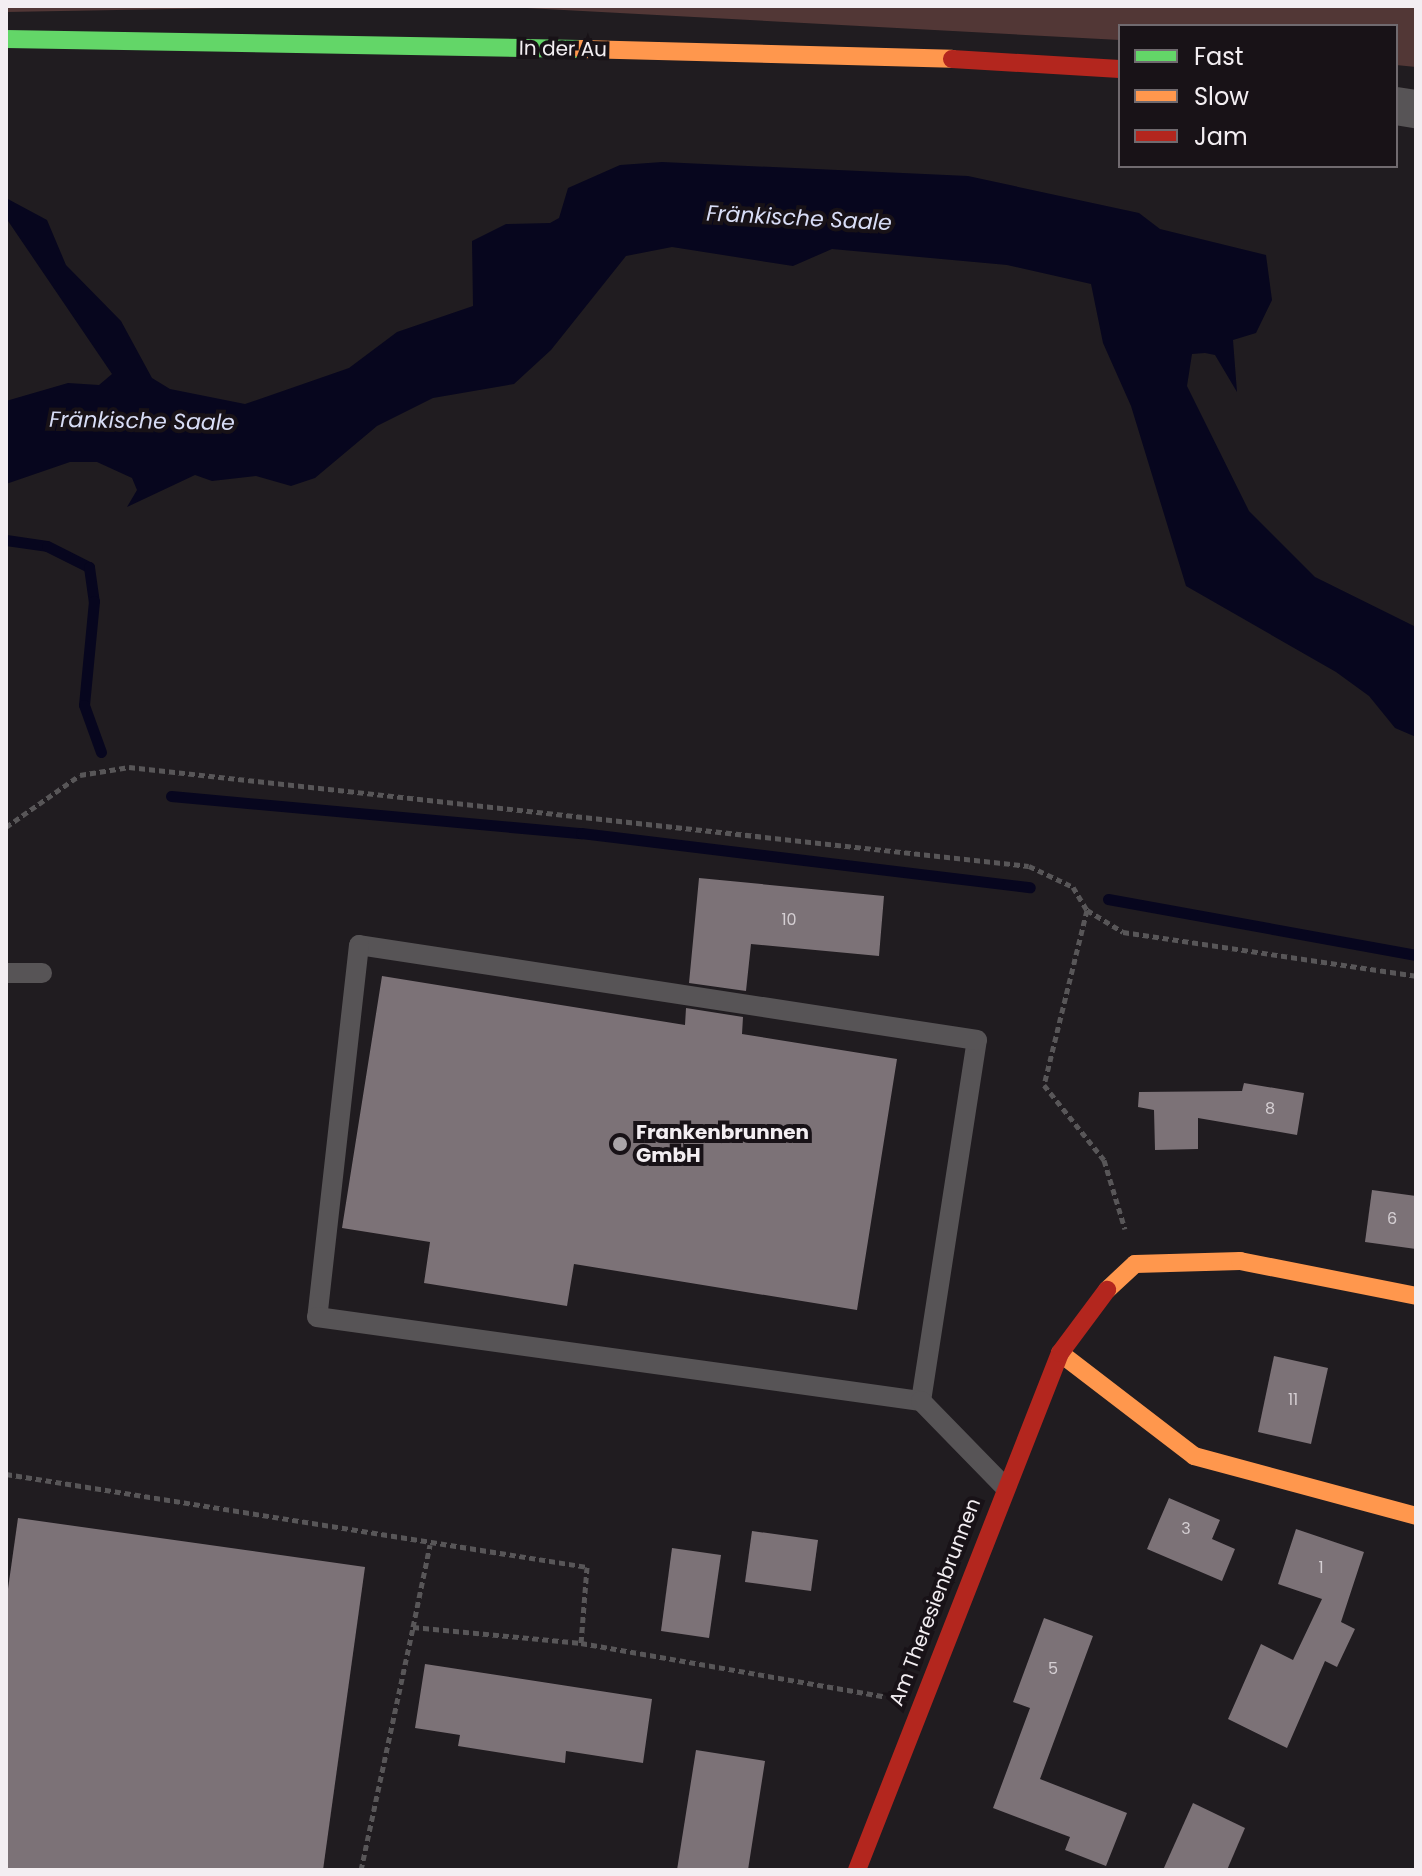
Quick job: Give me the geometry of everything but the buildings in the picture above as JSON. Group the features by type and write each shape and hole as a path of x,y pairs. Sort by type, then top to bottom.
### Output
{"street":[{"name":"In der Au","path":"6,39 867,54 1118,69"},
{"path":"1135,1264 1240,1261 1416,1296"},
{"name":"Am Theresienbrunnen","path":"857,1870 918,1702 1060,1353 1096,1300 1135,1264"},
{"path":"1060,1353 1194,1456 1319,1495 1416,1516"}],"lane":[{"path":"921,1401 977,1040 359,945 317,1317 921,1401 1004,1486"},
{"path":"6,973 42,973"}],"path":[{"path":"6,827 80,775 129,767 1029,866 1073,887 1087,910 1123,932 1416,976"},
{"path":"1087,910 1044,1085 1104,1160 1135,1264"},
{"path":"6,1474 430,1545 587,1567 581,1643"},
{"path":"361,1870 430,1545"},
{"path":"413,1627 581,1643 918,1702"}],"shaded area":[{"path":"6,6 340,6 6,12"},
{"path":"490,6 1416,6 1416,67 1398,65 1398,24 1118,24 1118,40"}],"water":[{"name":"Fränkische Saale","path":"662,162 968,176 1139,213 1160,229 1266,255 1272,300 1256,333 1233,340 1237,392 1215,355 1205,353 1192,354 1187,386 1249,511 1315,577 1416,627 1416,737 1395,728 1369,696 1336,672 1186,586 1131,406 1103,343 1091,284 1007,265 832,249 793,266 672,247 626,256 551,350 514,384 433,398 377,426 315,478 291,486 256,476 212,481 195,475 127,507 137,490 132,478 97,462 70,462 6,484 6,401 68,383 99,385 112,374 6,218 6,198 47,220 66,265 121,321 152,378 170,389 245,404 349,368 397,332 473,306 472,241 506,224 550,223 559,218 568,188 620,165"}],"waterway":[{"path":"6,540 47,546 89,567 94,601 84,705 101,752"},
{"path":"171,796 581,833 1030,887"},
{"path":"1108,899 1416,955"}],"traffic: fast":[{"path":"6,39 581,49"}],"traffic: slow":[{"path":"581,49 952,59"},
{"path":"1107,1290 1135,1264 1240,1261 1416,1296"},
{"path":"1060,1353 1194,1456 1416,1516"}],"traffic: jam":[{"path":"952,59 1118,69"},
{"path":"857,1870 1060,1353 1107,1290"}],"place":[{"name":"Frankenbrunnen GmbH","path":"620,1144"}]}
